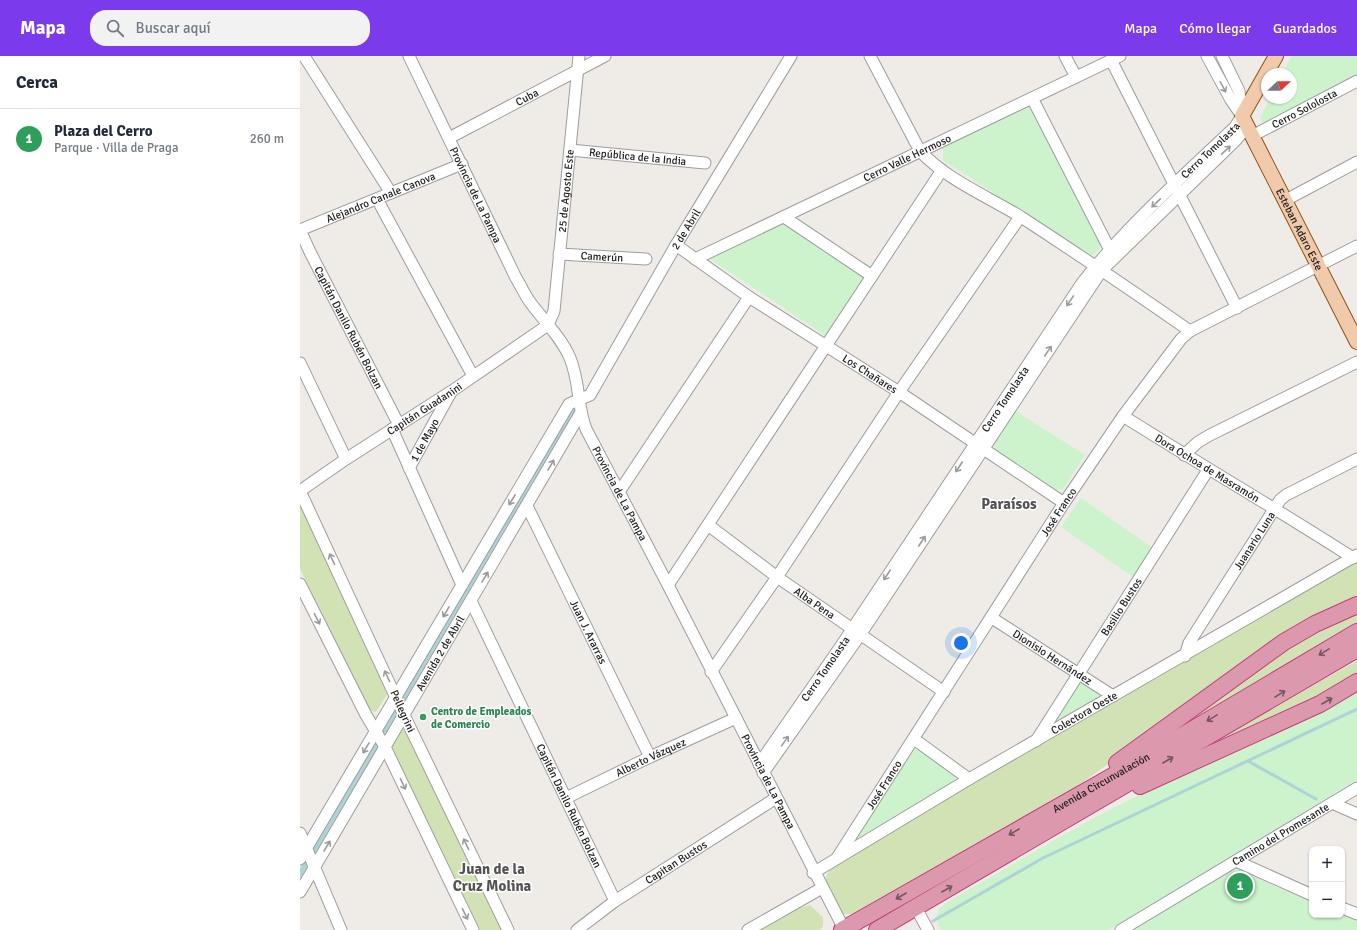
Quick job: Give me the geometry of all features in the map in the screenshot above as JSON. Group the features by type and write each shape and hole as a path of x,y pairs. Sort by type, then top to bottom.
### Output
{"highway":[{"path":"1038,818 1284,642 1315,624 1357,604"},
{"name":"Avenida Circunvalación","path":"843,930 1357,632"},
{"name":"Avenida Circunvalación","path":"877,930 1357,649"},
{"path":"1075,815 1278,724 1320,704 1357,682"}],"main road":[{"name":"Cerro Tomolasta","path":"1247,126 1276,56"},
{"path":"1279,68 1286,56"},
{"name":"Cerro Tomolasta","path":"1247,126 1261,102"},
{"name":"Esteban Adaro Este","path":"1247,126 1357,342"}],"street":[{"path":"304,56 391,193"},
{"name":"Provincia de La Pampa","path":"409,56 516,278 530,302 569,356 577,377 580,399 580,414 586,429 668,585 843,930"},
{"name":"25 de Agosto Este","path":"548,325 554,311 579,56"},
{"name":"Cuba","path":"449,138 605,56"},
{"name":"2 de Abril","path":"580,399 590,394 676,245 791,56"},
{"path":"870,56 920,150 942,170 1020,217 1099,268 1190,331"},
{"path":"1065,56 1076,77"},
{"name":"Esteban Adaro Este","path":"1208,56 1231,100 1247,126"},
{"name":"Esteban Adaro Este","path":"1222,56 1239,91 1247,126"},
{"path":"1115,58 1177,189 1237,308"},
{"name":"Cerro Valle Hermoso","path":"695,259 1115,58"},
{"name":"Cerro Sololosta","path":"1247,126 1357,81"},
{"path":"1032,98 1112,254"},
{"name":"Cerro Tomolasta","path":"761,769 856,632 1099,268 1177,189 1235,141 1247,126"},
{"name":"República de la India","path":"570,150 705,163"},
{"path":"1284,201 1357,162"},
{"name":"Alejandro Canale Canova","path":"300,230 462,164"},
{"path":"668,585 942,170"},
{"path":"377,199 472,376"},
{"path":"784,217 872,276"},
{"path":"712,672 777,577 899,392 1020,217"},
{"name":"Capitán Danilo Rubén Bolzan","path":"300,230 395,427 410,468 462,584"},
{"name":"Los Chañares","path":"676,245 749,297 899,392 1064,503"},
{"name":"José Franco","path":"837,858 992,618 1064,503 1123,416 1181,339 1190,331 1357,246"},
{"name":"Camerún","path":"559,254 646,259"},
{"path":"619,492 749,297"},
{"name":"Capitán Guadanini","path":"300,492 346,459 452,391 548,325"},
{"path":"1184,455 1198,442 1210,434 1357,362"},
{"path":"300,363 346,459"},
{"name":"1 de Mayo","path":"410,468 452,391"},
{"name":"Avenida 2 de Abril","path":"300,859 569,404 580,399"},
{"name":"Avenida 2 de Abril","path":"300,892 580,414"},
{"name":"Dora Ochoa de Masramón","path":"1123,416 1208,470 1355,556"},
{"name":"Juanario Luna","path":"1184,656 1189,643 1274,508 1286,495 1357,459"},
{"name":"Basilio Bustos","path":"1035,743 1078,672 1208,470"},
{"name":"Pellegrini","path":"300,492 404,715 508,930"},
{"name":"Juan J. Ararras","path":"527,506 650,757"},
{"name":"Alba Pena","path":"708,524 777,577 944,692"},
{"name":"Colectora Oeste","path":"813,872 970,779 1035,743 1113,696 1355,556"},
{"path":"300,584 366,715 385,747 473,930"},
{"name":"Capitán Danilo Rubén Bolzan","path":"471,601 615,901"},
{"name":"Dionisio Hernández","path":"992,618 1078,672 1113,696"},
{"name":"Alberto Vázquez","path":"566,798 650,757 736,718"},
{"path":"914,739 970,779"},
{"name":"Camino del Promesante","path":"1121,930 1357,788"},
{"name":"Capitan Bustos","path":"577,930 615,901 776,798"},
{"path":"1332,803 1357,814"},
{"path":"300,833 341,930"},
{"path":"1236,861 1309,894"},
{"path":"748,930 822,888"},
{"path":"916,908 928,930"},
{"path":"1345,909 1357,914"}],"green space":[{"path":"1292,56 1357,56 1357,75 1265,123 1261,121 1261,117 1267,104 1297,104 1297,68 1285,68"},
{"path":"1030,107 1102,241 1095,254 1090,256 1086,254 943,160 943,147"},
{"path":"782,221 865,276 826,336 707,257"},
{"path":"570,407 577,411 406,703 402,694"},
{"path":"1014,410 1085,455 1063,489 1054,490 995,450 993,443"},
{"path":"1081,498 1153,548 1133,577 1061,527"},
{"path":"300,505 387,686 388,693 376,712 369,710 300,569"},
{"path":"1357,560 1357,602 1218,685 1058,800 867,909 852,914 842,914 832,900 826,887 827,874 839,861"},
{"path":"1357,609 1357,625 1153,746 1286,646"},
{"path":"1357,661 1357,678 1206,753 1208,743"},
{"path":"1085,682 1098,692 1098,698 1057,723 1054,720 1079,683"},
{"path":"1357,690 1357,780 1109,930 940,930 936,916 940,908 949,901 1052,841 1145,792 1267,737 1328,707"},
{"path":"395,707 399,715 385,737 381,729"},
{"path":"403,730 407,733 502,930 480,930 391,746"},
{"path":"375,743 379,749 317,854 313,847"},
{"path":"916,749 922,750 954,774 955,779 953,783 860,837 856,837 910,753"},
{"path":"1238,870 1309,901 1309,918 1345,918 1345,916 1357,921 1357,930 1134,930 1230,871"},
{"path":"810,905 823,917 823,926 820,930 760,930 799,908"}],"waterway":[{"path":"405,696 575,409"},
{"path":"933,921 1043,858 1357,709"},
{"path":"383,733 396,712"},
{"path":"315,851 376,745"},
{"path":"1248,761 1316,799"},
{"path":"300,878 308,865"}],"place":[{"name":"Centro de Empleados de Comercio","path":"423,717"},
{"name":"Plaza del Cerro","path":"1240,886"}],"district":[{"name":"Paraísos","path":"1009,504"},
{"name":"Juan de la Cruz Molina","path":"492,878"}]}
